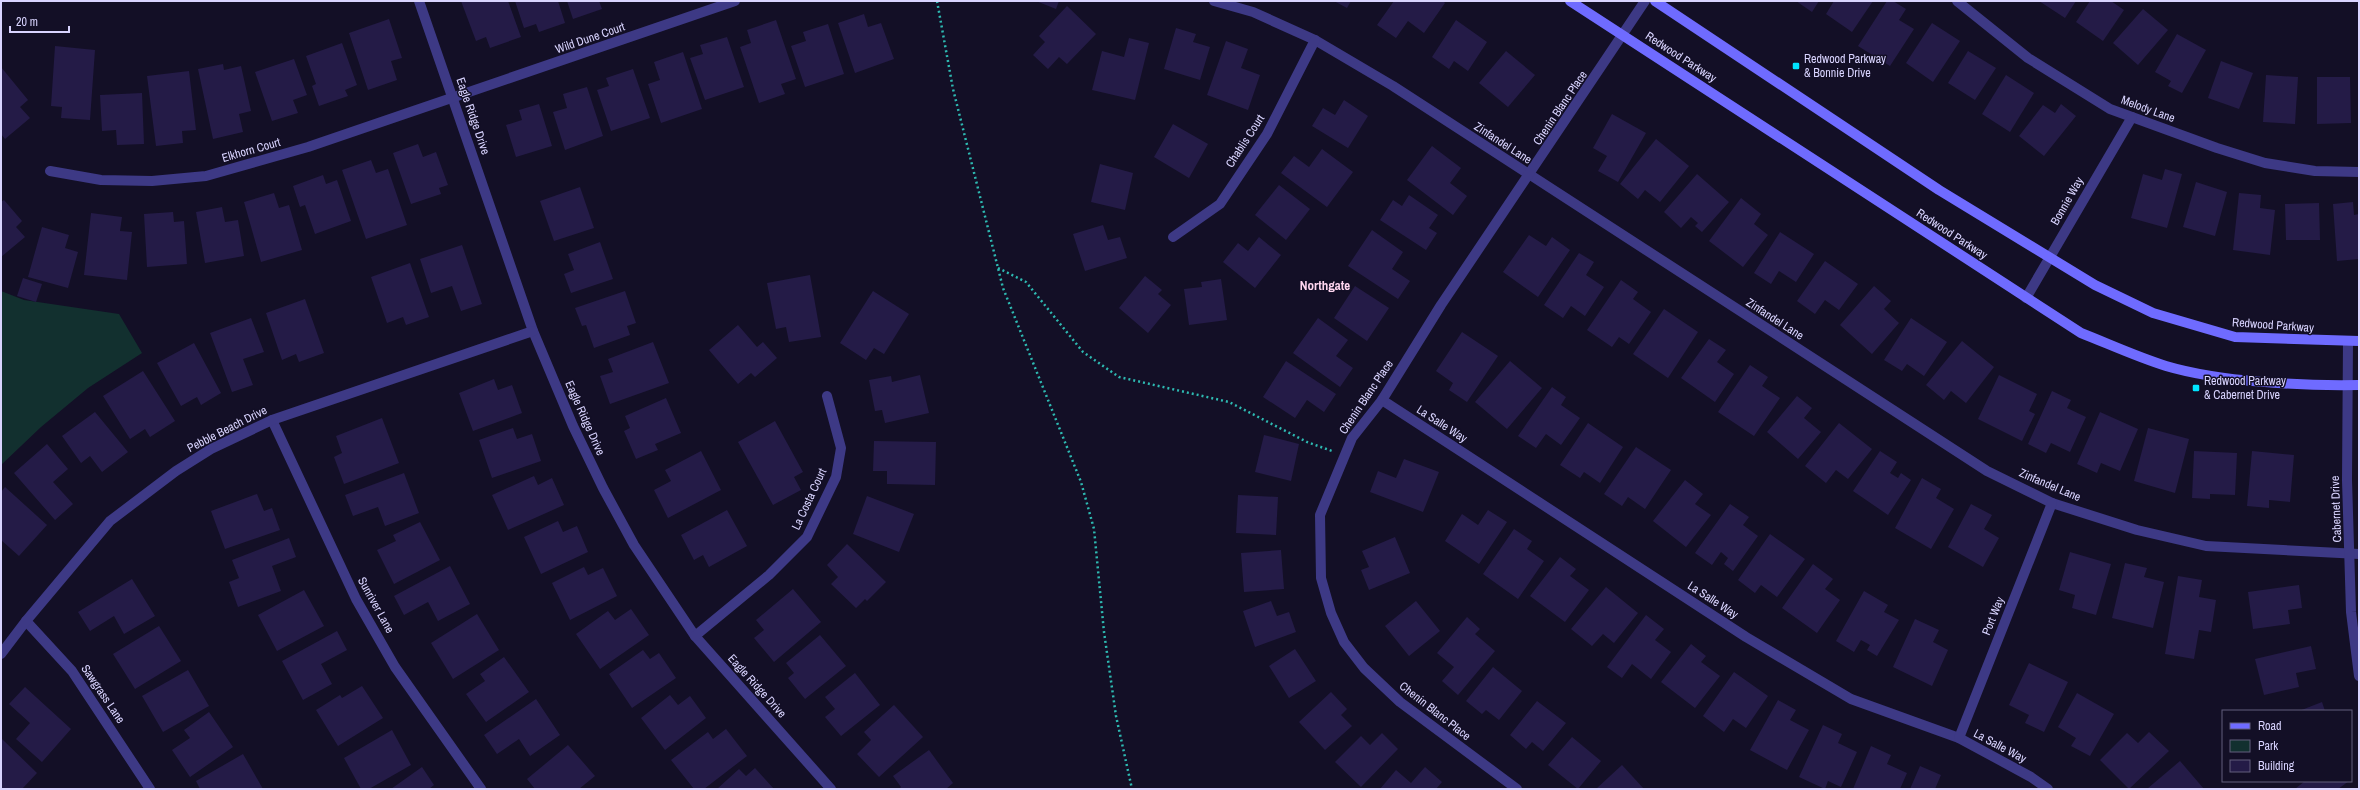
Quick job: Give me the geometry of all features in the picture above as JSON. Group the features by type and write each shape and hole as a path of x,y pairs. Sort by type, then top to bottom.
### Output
{"main road":[{"name":"Redwood Parkway","path":"1570,1 2081,333 2166,366 2201,374 2270,382 2359,385"},
{"name":"Redwood Parkway","path":"1655,1 1939,190 2095,285 2153,313 2235,337 2359,341"}],"street":[{"name":"Eagle Ridge Drive","path":"419,1 533,331 573,426 604,488 634,545 695,636 831,789"},
{"name":"Wild Dune Court","path":"453,98 735,1"},
{"name":"Zinfandel Lane","path":"1214,1 1253,12 1316,40 1393,86 1987,471 2052,503 2137,530 2206,546 2355,553"},
{"name":"Chenin Blanc Place","path":"1517,789 1400,702 1364,668 1344,642 1331,613 1321,578 1319,547 1320,515 1352,438 1382,400 1441,306 1530,176 1646,1"},
{"name":"Melody Lane","path":"1958,1 2028,58 2110,109 2217,148 2265,163 2315,171 2359,172"},
{"name":"Chablis Court","path":"1173,237 1220,204 1267,134 1316,40"},
{"name":"Elkhorn Court","path":"50,171 100,180 152,181 206,176 308,147 453,98"},
{"name":"Bonnie Way","path":"2026,298 2132,117"},
{"name":"Pebble Beach Drive","path":"1,654 26,621 110,521 154,487 205,453 272,420 533,331"},
{"name":"Cabernet Drive","path":"2348,341 2347,480 2355,553 2351,612 2359,676"},
{"name":"La Costa Court","path":"695,636 769,575 807,537 836,477 841,448 827,396"},
{"name":"La Salle Way","path":"1382,400 1746,638 1851,699 1958,738 2032,777 2048,789"},
{"name":"Sunriver Lane","path":"272,420 356,599 395,666 481,789"},
{"name":"Port Way","path":"1958,738 2052,503"},
{"name":"Sawgrass Lane","path":"26,621 72,670 150,789"}],"path":[{"path":"937,1 953,89 1003,288 1088,503 1098,548 1104,632 1116,716 1132,789"},
{"path":"998,268 1026,282 1083,352 1119,377 1229,402 1307,442 1345,455"}],"green space":[{"path":"1,291 24,300 119,314 142,353 88,388 41,427 1,465"}],"building":[{"path":"461,1 508,1 521,37 490,48 486,37 476,41"},
{"path":"515,1 558,1 565,23 539,32 536,24 524,28"},
{"path":"567,1 599,1 602,9 573,19"},
{"path":"1036,1 1059,1 1056,9"},
{"path":"1334,1 1351,1 1347,8"},
{"path":"1394,1 1443,1 1445,3 1424,33 1408,21 1396,38 1377,25"},
{"path":"1796,1 1819,1 1812,12"},
{"path":"1834,1 1873,1 1852,32 1826,14"},
{"path":"1887,1 1893,1 1906,9 1899,20 1914,29 1890,66 1858,46"},
{"path":"2039,1 2076,1 2065,18"},
{"path":"2090,1 2111,1 2124,10 2103,41 2076,22"},
{"path":"1067,6 1096,34 1067,64 1059,57 1048,69 1033,55 1045,42 1039,36"},
{"path":"2143,9 2168,30 2138,65 2113,43"},
{"path":"864,14 868,27 881,23 894,59 855,73 838,23"},
{"path":"389,19 402,58 391,61 397,80 368,90 349,33"},
{"path":"776,20 796,79 781,84 785,94 759,103 740,47 751,43 747,30"},
{"path":"1456,20 1487,42 1468,71 1454,61 1449,69 1432,57"},
{"path":"1932,23 1960,41 1933,82 1906,63"},
{"path":"828,24 844,74 805,87 791,46 806,41 803,32"},
{"path":"1176,28 1196,34 1193,42 1210,47 1200,80 1164,69"},
{"path":"2177,34 2206,50 2182,93 2168,86 2171,81 2155,72"},
{"path":"727,37 744,87 705,100 690,58 703,54 700,45"},
{"path":"1129,38 1149,43 1135,100 1092,90 1102,51 1124,57"},
{"path":"1226,41 1248,49 1241,68 1260,75 1248,110 1207,95"},
{"path":"342,43 357,85 345,90 348,96 319,106 312,86 316,84 306,56"},
{"path":"55,46 95,50 90,120 61,118 62,107 51,106"},
{"path":"1506,51 1535,75 1508,107 1479,83"},
{"path":"1968,51 1996,68 1975,100 1948,83"},
{"path":"683,52 702,109 661,123 648,84 660,80 654,62"},
{"path":"294,59 307,95 293,100 298,113 272,121 255,72"},
{"path":"2221,61 2253,73 2239,109 2208,98"},
{"path":"223,64 224,70 241,66 251,111 239,114 243,132 213,139 198,69"},
{"path":"1,67 28,100 20,107 30,118 5,139 1,134"},
{"path":"633,69 650,118 611,131 597,90 609,86 606,78"},
{"path":"189,71 196,130 182,131 183,143 156,146 147,76"},
{"path":"2006,75 2034,93 2010,132 1982,114"},
{"path":"2266,75 2298,77 2295,124 2263,122"},
{"path":"2317,77 2350,77 2351,123 2317,124"},
{"path":"587,87 603,136 565,150 553,112 567,108 563,94"},
{"path":"142,93 144,144 117,145 116,130 102,131 100,95"},
{"path":"1344,100 1368,116 1348,148 1312,126 1323,108 1335,115"},
{"path":"539,104 552,146 516,157 506,125 522,120 519,110"},
{"path":"2061,104 2076,116 2044,156 2019,136 2043,105 2055,113"},
{"path":"1612,114 1646,133 1618,182 1598,171 1607,156 1593,148"},
{"path":"1173,124 1208,144 1189,178 1154,157"},
{"path":"1656,139 1689,166 1660,202 1645,190 1638,199 1620,184"},
{"path":"418,144 423,157 436,152 448,185 439,188 441,194 411,204 393,153"},
{"path":"1432,146 1461,168 1450,183 1467,196 1453,215 1407,180"},
{"path":"1322,149 1353,172 1327,207 1281,173 1294,156 1309,167"},
{"path":"371,160 376,173 388,169 407,225 366,239 342,170"},
{"path":"1100,164 1133,173 1125,210 1091,202"},
{"path":"2165,169 2182,174 2167,228 2131,218 2143,174 2162,180"},
{"path":"1697,174 1729,202 1702,232 1695,226 1698,223 1691,217 1681,228 1664,212"},
{"path":"323,175 326,184 337,180 351,221 315,234 305,205 300,207 293,186"},
{"path":"2196,182 2227,192 2215,236 2183,227"},
{"path":"1279,185 1310,209 1286,240 1255,215"},
{"path":"580,187 594,228 554,241 540,201"},
{"path":"274,193 279,208 289,205 302,250 261,262 244,202"},
{"path":"2239,193 2261,195 2260,208 2275,210 2270,255 2233,250"},
{"path":"1409,195 1438,215 1429,228 1437,233 1426,250 1380,220 1393,200 1402,206"},
{"path":"1741,198 1761,214 1754,224 1768,235 1743,267 1709,241"},
{"path":"4,200 22,221 16,227 25,237 1,257 1,202"},
{"path":"2353,202 2354,215 2359,214 2359,259 2337,261 2333,204"},
{"path":"2319,203 2320,240 2286,240 2285,204"},
{"path":"222,207 225,222 238,220 244,256 205,263 196,212"},
{"path":"173,212 174,222 184,221 187,264 147,267 144,214"},
{"path":"91,213 122,217 120,231 132,232 127,280 84,275"},
{"path":"1103,225 1108,240 1120,237 1127,258 1085,271 1073,234"},
{"path":"42,227 69,235 65,248 78,252 68,288 28,277"},
{"path":"1372,230 1403,252 1392,269 1410,281 1398,299 1348,266"},
{"path":"1780,232 1814,254 1796,282 1779,271 1771,284 1754,273"},
{"path":"1529,235 1546,246 1552,237 1570,250 1538,297 1503,272"},
{"path":"1259,237 1281,255 1255,288 1223,262 1238,243 1248,251"},
{"path":"600,242 613,279 571,293 564,274 574,270 568,254"},
{"path":"462,245 482,304 461,311 452,286 431,293 420,259"},
{"path":"1579,253 1594,262 1586,275 1604,287 1585,316 1571,306 1563,318 1544,305"},
{"path":"1825,261 1858,284 1839,310 1825,300 1815,314 1797,301"},
{"path":"410,263 429,317 406,325 403,317 387,323 371,277"},
{"path":"810,275 821,337 789,342 786,327 776,329 767,283"},
{"path":"1145,276 1162,290 1158,294 1171,305 1148,333 1119,308"},
{"path":"23,278 42,284 36,302 17,296"},
{"path":"1221,279 1227,320 1189,325 1184,289 1202,287 1201,282"},
{"path":"1621,280 1638,292 1633,299 1651,312 1629,344 1619,337 1612,347 1587,330"},
{"path":"1355,286 1389,308 1367,341 1334,318"},
{"path":"1874,286 1891,301 1884,309 1899,323 1872,354 1840,325"},
{"path":"625,291 636,323 627,326 630,335 594,348 586,325 582,326 575,308"},
{"path":"873,291 909,314 884,354 874,348 866,360 840,343"},
{"path":"305,299 324,353 299,362 296,354 282,360 266,313"},
{"path":"1664,309 1698,332 1668,378 1633,354"},
{"path":"251,318 264,352 243,359 253,385 232,392 210,333"},
{"path":"1318,318 1348,340 1336,356 1353,368 1340,387 1293,353"},
{"path":"1911,318 1947,342 1924,376 1907,364 1902,371 1884,360"},
{"path":"738,325 757,347 763,342 777,358 755,377 751,373 738,384 709,350"},
{"path":"1462,332 1498,356 1467,402 1449,390 1453,383 1436,371"},
{"path":"1709,339 1726,350 1717,362 1734,374 1715,402 1681,378"},
{"path":"1962,341 1994,367 1966,403 1951,391 1944,400 1926,385"},
{"path":"653,342 669,383 610,404 600,376 613,372 608,359"},
{"path":"194,343 221,393 201,405 197,397 181,406 157,363"},
{"path":"1286,361 1336,394 1324,412 1307,400 1295,418 1263,397"},
{"path":"1510,361 1542,388 1507,429 1475,402"},
{"path":"1750,365 1768,377 1762,386 1780,398 1754,436 1718,412"},
{"path":"143,371 175,421 150,437 145,429 130,439 103,396"},
{"path":"920,375 929,413 885,423 882,410 875,411 869,380 891,376 892,382"},
{"path":"1999,375 2037,394 2029,411 2035,414 2022,441 1978,419"},
{"path":"494,379 498,390 512,385 522,413 473,431 459,393"},
{"path":"1552,387 1566,397 1561,405 1580,418 1561,445 1546,434 1536,448 1518,436"},
{"path":"2052,391 2071,400 2067,408 2086,417 2070,452 2051,443 2046,453 2028,444"},
{"path":"1797,396 1812,408 1804,418 1821,432 1798,459 1767,432"},
{"path":"666,398 681,433 655,444 658,450 636,459 624,431 630,428 625,416"},
{"path":"95,412 128,452 102,472 90,456 81,463 62,436"},
{"path":"2100,412 2138,429 2120,471 2101,463 2097,473 2077,464"},
{"path":"382,418 399,463 344,484 334,457 342,453 336,436"},
{"path":"775,421 803,472 794,477 801,490 773,505 738,442"},
{"path":"1588,423 1623,447 1600,483 1584,472 1580,478 1560,465"},
{"path":"1839,423 1872,449 1848,479 1836,470 1826,483 1805,466"},
{"path":"513,428 517,439 532,434 541,461 492,478 479,440"},
{"path":"2148,428 2189,439 2175,493 2134,481"},
{"path":"1264,435 1299,444 1291,481 1255,472"},
{"path":"874,441 936,442 935,485 887,484 887,471 873,471"},
{"path":"47,444 68,469 53,482 73,504 55,520 14,473"},
{"path":"1636,447 1671,470 1645,509 1628,497 1622,506 1604,494"},
{"path":"701,451 721,490 668,518 654,490 671,481 665,470"},
{"path":"1880,451 1897,462 1890,473 1898,478 1901,473 1911,480 1888,515 1853,491"},
{"path":"2194,451 2237,453 2235,495 2210,494 2210,499 2192,498"},
{"path":"2252,451 2294,455 2290,502 2269,500 2269,508 2247,506"},
{"path":"1404,459 1439,472 1423,512 1370,492 1378,471 1396,478"},
{"path":"404,473 419,513 385,526 378,507 353,516 345,495"},
{"path":"534,476 538,485 552,478 564,505 508,530 492,495"},
{"path":"1922,478 1941,489 1936,498 1954,509 1931,549 1895,528"},
{"path":"1685,480 1703,494 1695,504 1711,515 1686,547 1653,521"},
{"path":"5,487 47,525 19,556 1,540 1,492"},
{"path":"257,494 264,511 272,508 280,530 225,549 211,511"},
{"path":"1238,495 1278,497 1276,535 1236,533"},
{"path":"867,496 914,514 899,552 853,534"},
{"path":"1730,504 1749,517 1743,525 1758,536 1733,571 1724,564 1728,558 1721,552 1712,565 1695,553"},
{"path":"1971,504 1992,515 1984,529 1999,538 1983,567 1948,547"},
{"path":"727,510 747,546 709,567 703,555 694,560 681,535"},
{"path":"1488,510 1507,522 1479,564 1445,541 1462,514 1478,525"},
{"path":"558,521 563,532 577,526 588,552 541,574 524,537"},
{"path":"420,522 440,560 394,584 377,550 396,541 393,535"},
{"path":"1514,529 1532,541 1527,549 1544,561 1518,599 1483,574"},
{"path":"1770,534 1805,559 1777,597 1761,585 1755,593 1738,580"},
{"path":"1395,537 1410,573 1369,590 1361,570 1369,567 1362,551"},
{"path":"289,538 296,557 272,566 281,591 238,607 229,582 239,578 232,560"},
{"path":"847,544 886,582 867,601 865,599 856,608 831,584 838,577 827,565"},
{"path":"1281,550 1284,589 1244,592 1241,553"},
{"path":"2070,552 2111,564 2096,615 2072,608 2075,595 2059,590"},
{"path":"1560,557 1576,569 1570,576 1589,590 1565,622 1530,596"},
{"path":"2125,563 2147,568 2144,577 2164,582 2153,628 2112,618"},
{"path":"1813,564 1833,579 1825,589 1840,600 1817,633 1782,608"},
{"path":"450,566 470,604 438,621 428,602 404,615 394,596"},
{"path":"584,567 588,575 603,568 617,596 570,620 552,583"},
{"path":"2178,576 2202,580 2199,597 2216,600 2211,632 2199,630 2194,659 2165,654"},
{"path":"132,579 155,616 124,634 114,616 90,631 78,612"},
{"path":"2299,585 2302,608 2288,610 2290,624 2253,629 2248,592"},
{"path":"1606,587 1638,613 1614,643 1603,634 1592,646 1571,629"},
{"path":"793,589 821,622 774,662 754,638 764,630 756,620"},
{"path":"304,590 324,626 277,651 258,615"},
{"path":"1864,591 1888,605 1884,612 1899,620 1877,656 1867,650 1870,645 1861,640 1854,652 1836,641"},
{"path":"1271,601 1277,616 1289,612 1296,632 1255,647 1243,611"},
{"path":"1416,601 1440,631 1409,656 1385,626"},
{"path":"631,609 649,635 600,669 576,634 608,611 615,620"},
{"path":"477,614 499,650 453,679 431,643"},
{"path":"1646,615 1664,629 1655,640 1671,652 1651,679 1632,664 1622,678 1607,667"},
{"path":"1467,617 1480,629 1475,634 1495,651 1458,695 1442,681 1454,667 1437,653"},
{"path":"1915,619 1939,630 1933,642 1948,650 1932,686 1893,667"},
{"path":"159,626 181,661 135,689 113,654"},
{"path":"337,631 347,650 321,664 332,684 303,700 282,661"},
{"path":"820,635 846,666 805,699 788,678 794,673 786,663"},
{"path":"1691,644 1706,656 1701,662 1720,676 1695,708 1661,682"},
{"path":"2311,646 2316,669 2296,673 2299,687 2264,695 2255,659"},
{"path":"1295,649 1316,681 1289,698 1269,666"},
{"path":"643,650 650,659 659,653 676,678 632,708 609,674"},
{"path":"504,657 529,692 486,722 466,694 485,681 480,674"},
{"path":"2029,663 2068,682 2044,732 2025,723 2029,715 2009,705"},
{"path":"1493,667 1522,691 1499,720 1486,710 1482,714 1466,701"},
{"path":"188,670 209,706 163,732 142,696"},
{"path":"1734,672 1768,696 1746,728 1733,719 1724,732 1703,716"},
{"path":"855,673 880,705 841,736 825,717 835,709 825,697"},
{"path":"362,686 383,718 338,746 316,710 340,695 342,698"},
{"path":"25,687 71,729 42,762 16,739 30,723 9,704"},
{"path":"1331,692 1347,709 1341,715 1352,726 1325,750 1299,722"},
{"path":"2077,693 2114,714 2090,756 2071,746 2076,738 2058,727"},
{"path":"670,695 678,705 690,696 706,718 665,750 641,718"},
{"path":"536,699 560,735 530,756 519,739 497,754 484,735"},
{"path":"1778,700 1796,710 1790,720 1809,730 1787,770 1750,750"},
{"path":"1537,701 1566,723 1543,751 1532,742 1526,749 1510,735"},
{"path":"2322,702 2325,710 2302,710"},
{"path":"894,705 923,737 879,777 857,754 871,740 864,732"},
{"path":"209,712 233,747 190,777 172,750 190,738 184,730"},
{"path":"1823,725 1842,734 1838,743 1857,752 1841,787 1828,781 1825,789 1799,777"},
{"path":"726,729 747,756 704,789 694,789 671,760 708,732 713,739"},
{"path":"392,730 411,765 369,789 361,789 344,758"},
{"path":"2149,732 2169,751 2129,789 2100,760 2127,733 2138,743"},
{"path":"1382,733 1398,749 1361,787 1335,762 1361,736 1370,745"},
{"path":"1572,737 1601,761 1578,789 1548,765"},
{"path":"1,738 37,773 22,789 1,789"},
{"path":"568,745 595,776 579,789 535,789 527,779"},
{"path":"1871,746 1891,755 1887,764 1907,773 1900,789 1853,789"},
{"path":"929,750 953,783 946,789 899,789 901,787 893,776"},
{"path":"243,754 263,789 200,789 196,781"},
{"path":"2180,761 2204,789 2147,789"},
{"path":"1622,765 1644,789 1596,789"},
{"path":"1920,766 1941,775 1935,789 1910,789"},
{"path":"422,767 434,785 429,789 391,789"},
{"path":"1425,767 1442,782 1436,789 1380,789 1396,770 1411,783"},
{"path":"755,768 774,789 717,789 739,769 746,776"},
{"path":"2304,782 2348,782 2338,789 2295,789"}],"place":[{"name":"Redwood Parkway & Bonnie Drive","path":"1796,66"},
{"name":"Redwood Parkway & Cabernet Drive","path":"2196,388"}],"district":[{"name":"Northgate","path":"1325,285"}]}
